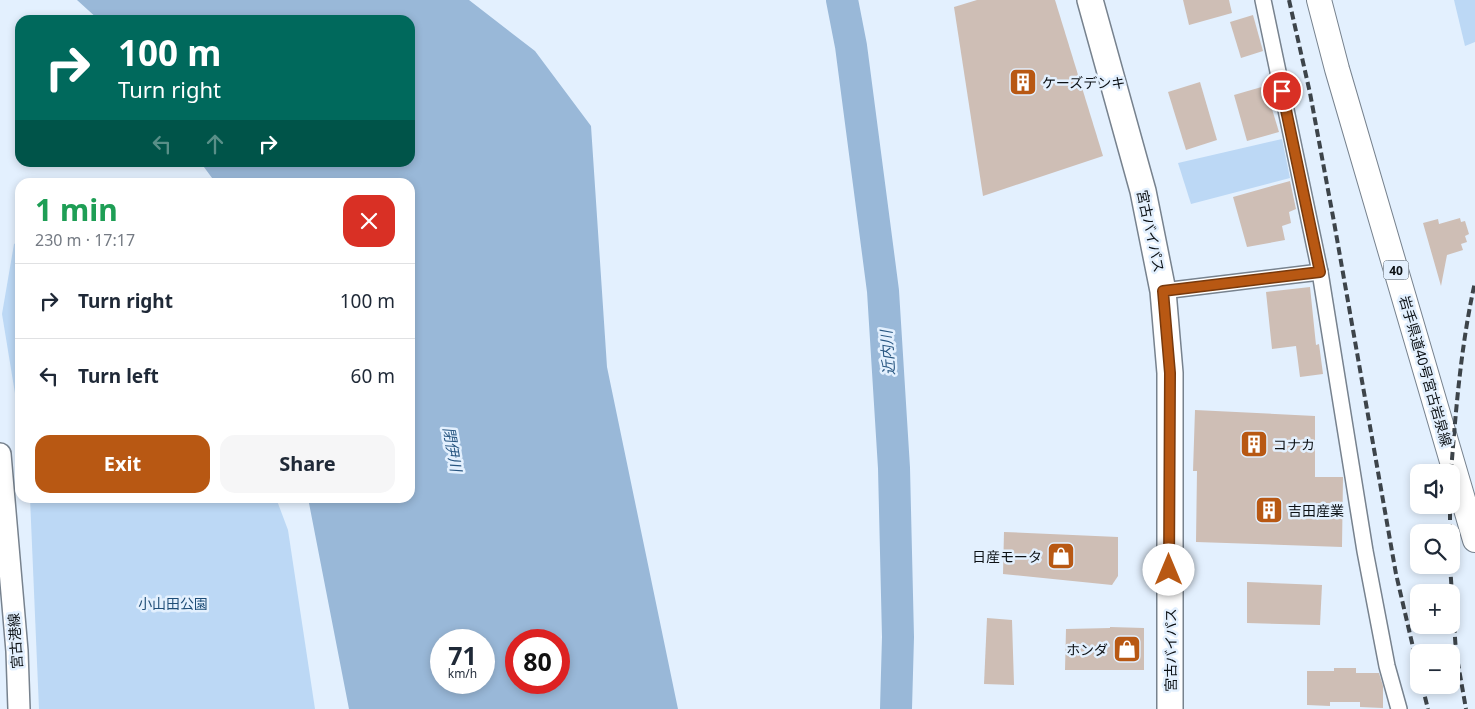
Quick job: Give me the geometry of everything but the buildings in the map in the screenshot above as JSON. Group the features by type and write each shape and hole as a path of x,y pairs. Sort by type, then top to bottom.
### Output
{"highway":[{"name":"宮古バイパス","path":"1090,0 1144,191 1163,291 1170,373 1170,709"}],"main road":[{"name":"岩手県道40号宮古岩泉線","path":"1319,0 1475,540"},
{"name":"宮古港線","path":"0,454 17,651 18,709"}],"street":[{"path":"1263,0 1320,272 1365,551 1387,666 1399,709"},
{"path":"1163,291 1320,272"}],"green space":[{"path":"1454,0 1475,0 1475,42 1465,46"},
{"path":"1282,139 1290,178 1191,204 1178,163"},
{"path":"15,244 15,393 2,314"},
{"name":"小山田公園","path":"30,503 278,503 288,530 315,709 39,709"}],"water":[{"name":"閉伊川","path":"77,0 469,0 535,51 591,126 607,367 678,709 349,709 309,503 415,503 415,178 212,178 204,167 415,167 415,15 94,15"}],"waterway":[{"name":"近内川","path":"842,0 851,46 883,291 894,468 898,637 896,709"}],"railway":[{"path":"1289,0 1310,93 1396,574 1412,644"},
{"path":"1452,464 1463,353 1475,282"},
{"path":"1450,514 1450,524"},
{"path":"1451,574 1456,652 1466,709"},
{"path":"1424,694 1428,709"}],"place":[{"name":"ケーズデンキ","path":"1023,82"},
{"name":"コナカ","path":"1254,444"},
{"name":"吉田産業","path":"1269,510"},
{"name":"日産モータ","path":"1061,556"},
{"name":"ホンダ","path":"1127,649"}],"route":[{"path":"1169,570 1170,373 1163,291 1320,272 1282,91"}]}
